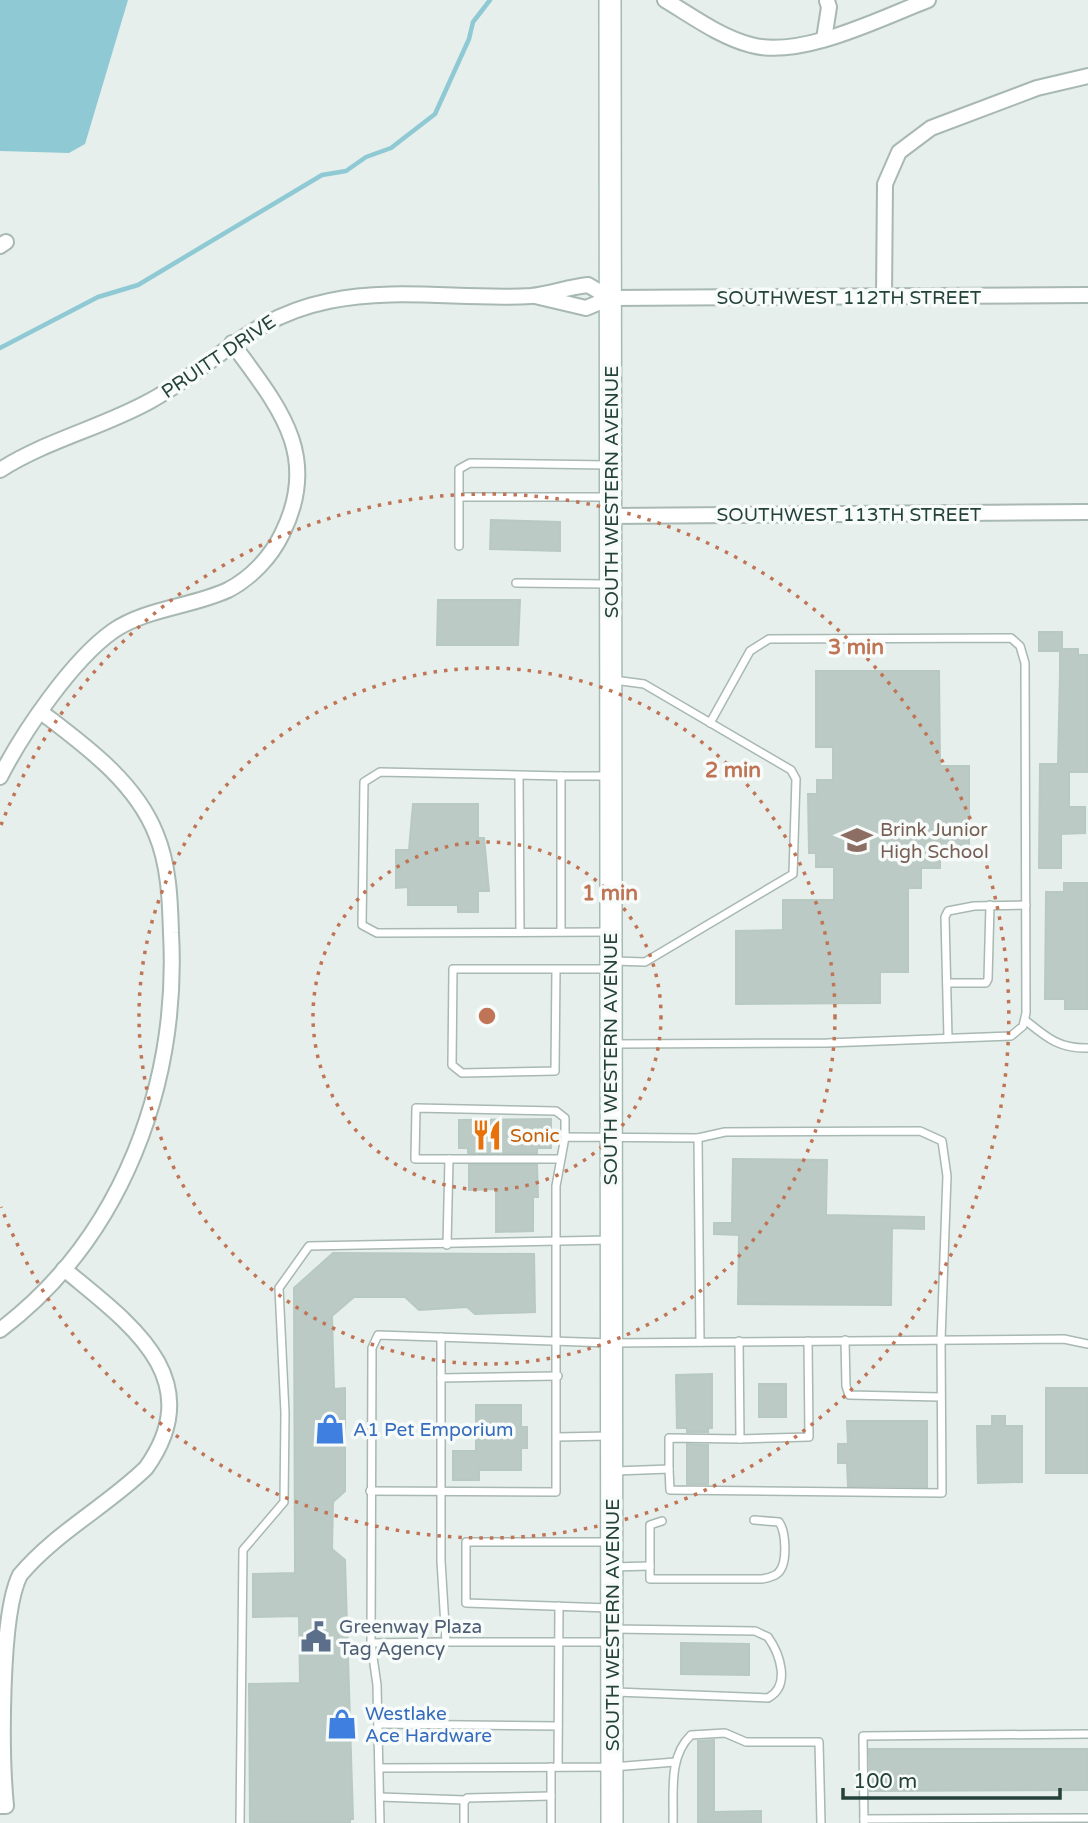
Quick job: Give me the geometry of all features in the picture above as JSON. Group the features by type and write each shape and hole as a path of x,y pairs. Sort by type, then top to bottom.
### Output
{"main road":[{"name":"SOUTH WESTERN AVENUE","path":"610,0 612,1823"}],"street":[{"path":"665,0 721,33 753,46 782,46 824,39 928,0"},
{"path":"824,39 829,7 827,1"},
{"path":"884,297 883,200 887,175 898,152 931,128 1037,88 1088,76"},
{"name":"PRUITT DRIVE","path":"0,470 51,442 122,416 152,400 232,343 280,315 352,297 535,296 588,285 610,299"},
{"name":"SOUTHWEST 112TH STREET","path":"610,299 1088,295"},
{"name":"PRUITT DRIVE","path":"535,296 586,308 610,299"},
{"path":"0,777 13,752 41,712 88,654 116,629 143,616 208,597 237,585 275,547 296,494 298,460 281,412 232,343"},
{"name":"SOUTHWEST 113TH STREET","path":"611,507 1088,512"},
{"path":"0,1330 64,1269 108,1210 145,1127 161,1071 169,1028 172,946 164,864 156,834 140,804 121,779 41,712"},
{"path":"3,1806 2,1625 10,1591 20,1574 41,1553 146,1468 155,1455 166,1424 167,1390 162,1372 145,1340 64,1269"}],"lane":[{"path":"459,546 459,469 470,463 611,465"},
{"path":"460,497 611,507"},
{"path":"516,583 611,584"},
{"path":"610,1044 1011,1036 1023,1026 1026,663 1020,646 1012,638 769,639 750,651 710,723"},
{"path":"556,969 555,1072 462,1073 452,1065 453,969 556,969 645,962 793,874 796,779 791,770 644,684 611,680"},
{"path":"610,932 377,933 362,925 363,782 380,772 611,776"},
{"path":"519,776 520,932"},
{"path":"561,776 561,932"},
{"path":"947,983 986,983 989,973 990,905"},
{"path":"948,1038 945,917 948,911 957,907 1026,905"},
{"path":"1024,1020 1055,1044 1068,1049 1088,1048"},
{"path":"370,1491 556,1492 556,1242 559,1159 565,1137 565,1118 556,1111 416,1108 415,1159 559,1159"},
{"path":"565,1137 698,1138 725,1132 920,1131 942,1141 947,1176 940,1397 942,1493 670,1490 669,1438 809,1437 808,1341"},
{"path":"698,1138 700,1342"},
{"path":"447,1245 449,1159"},
{"path":"240,1823 243,1550 284,1502 285,1413 279,1288 309,1246 611,1240"},
{"path":"380,1823 371,1643 370,1491 372,1348 378,1335 611,1343 1064,1339 1088,1344"},
{"path":"441,1337 441,1492 446,1642"},
{"path":"845,1340 846,1386 849,1395 940,1397"},
{"path":"739,1341 740,1439"},
{"path":"441,1378 558,1376"},
{"path":"557,1437 611,1436"},
{"path":"611,1472 669,1469"},
{"path":"662,1521 650,1525 650,1579 772,1577 784,1564 783,1528 779,1522 754,1520"},
{"path":"612,1542 466,1542 466,1603 559,1606 612,1626 755,1631 768,1637 775,1647 780,1661 781,1686 778,1692 768,1698 612,1692"},
{"path":"612,1567 650,1566"},
{"path":"551,1823 558,1726 559,1606"},
{"path":"371,1643 559,1642 612,1626"},
{"path":"377,1724 558,1726"},
{"path":"673,1823 675,1762 679,1749 692,1735 725,1733 746,1742 819,1742 821,1823"},
{"path":"1088,1734 863,1736 864,1821 1088,1818"},
{"path":"379,1768 613,1767 675,1762"},
{"path":"380,1797 465,1800 551,1796"},
{"path":"464,1823 465,1800"}],"water":[{"path":"0,0 128,0 85,144 69,153 0,151"}],"building":[{"path":"491,520 560,522 560,551 490,549"},
{"path":"438,600 520,600 518,645 437,645"},
{"path":"1039,632 1062,632 1062,649 1078,649 1078,655 1088,655 1088,772 1069,772 1069,807 1085,807 1085,833 1061,834 1061,868 1039,868 1040,764 1058,764 1060,651 1039,651"},
{"path":"816,671 939,671 940,766 969,766 969,853 940,853 940,868 921,868 921,888 908,888 908,972 880,972 880,1003 736,1004 736,931 783,930 783,900 834,900 834,867 816,867 816,853 809,853 808,794 817,794 817,780 833,780 833,747 816,747"},
{"path":"413,804 478,804 478,838 484,838 489,891 478,891 478,912 458,912 458,905 408,905 408,887 396,888 396,850 409,850"},
{"path":"1064,883 1088,883 1088,1009 1065,1009 1065,999 1045,999 1046,892 1064,892"},
{"name":"Sonic","path":"551,1119 551,1148 537,1148 537,1153 468,1153 468,1148 459,1148 459,1120"},
{"path":"733,1159 827,1160 826,1215 924,1217 924,1229 892,1228 891,1305 738,1304 739,1235 714,1234 714,1223 732,1223"},
{"path":"469,1165 537,1165 538,1197 533,1197 533,1231 496,1232 496,1189 469,1190"},
{"path":"333,1253 534,1254 535,1312 475,1314 467,1307 419,1310 405,1297 354,1297 332,1316 334,1389 345,1388 345,1491 333,1502 332,1549 345,1560 353,1819 350,1819 350,1823 250,1823 249,1684 300,1683 299,1616 253,1617 253,1574 295,1573 294,1288"},
{"path":"712,1374 712,1428 708,1428 708,1432 687,1432 687,1428 677,1428 676,1375"},
{"path":"759,1384 786,1384 786,1417 759,1417"},
{"path":"1046,1388 1088,1388 1088,1473 1046,1473"},
{"path":"476,1405 521,1405 521,1427 527,1427 527,1448 521,1448 521,1470 479,1470 479,1480 453,1480 453,1451 476,1451"},
{"path":"992,1416 1005,1416 1005,1426 1022,1426 1022,1482 978,1483 977,1426 992,1426"},
{"path":"847,1421 927,1421 927,1487 848,1486 847,1463 838,1463 838,1444 848,1444"},
{"path":"687,1444 708,1445 708,1484 687,1484"},
{"path":"681,1643 749,1644 749,1675 681,1674"},
{"path":"714,1740 714,1812 761,1811 761,1823 698,1823 698,1741"},
{"path":"869,1749 1088,1749 1088,1790 870,1791"}],"waterway":[{"path":"0,348 98,297 138,285 322,175 346,171 366,157 391,148 435,114 469,39 473,22 490,0"}],"place":[{"name":"Brink Junior High School","path":"857,840"},
{"name":"Sonic","path":"487,1135"},
{"name":"A1 Pet Emporium","path":"330,1429"},
{"name":"Greenway Plaza Tag Agency","path":"316,1637"},
{"name":"Westlake Ace Hardware","path":"342,1724"}]}
